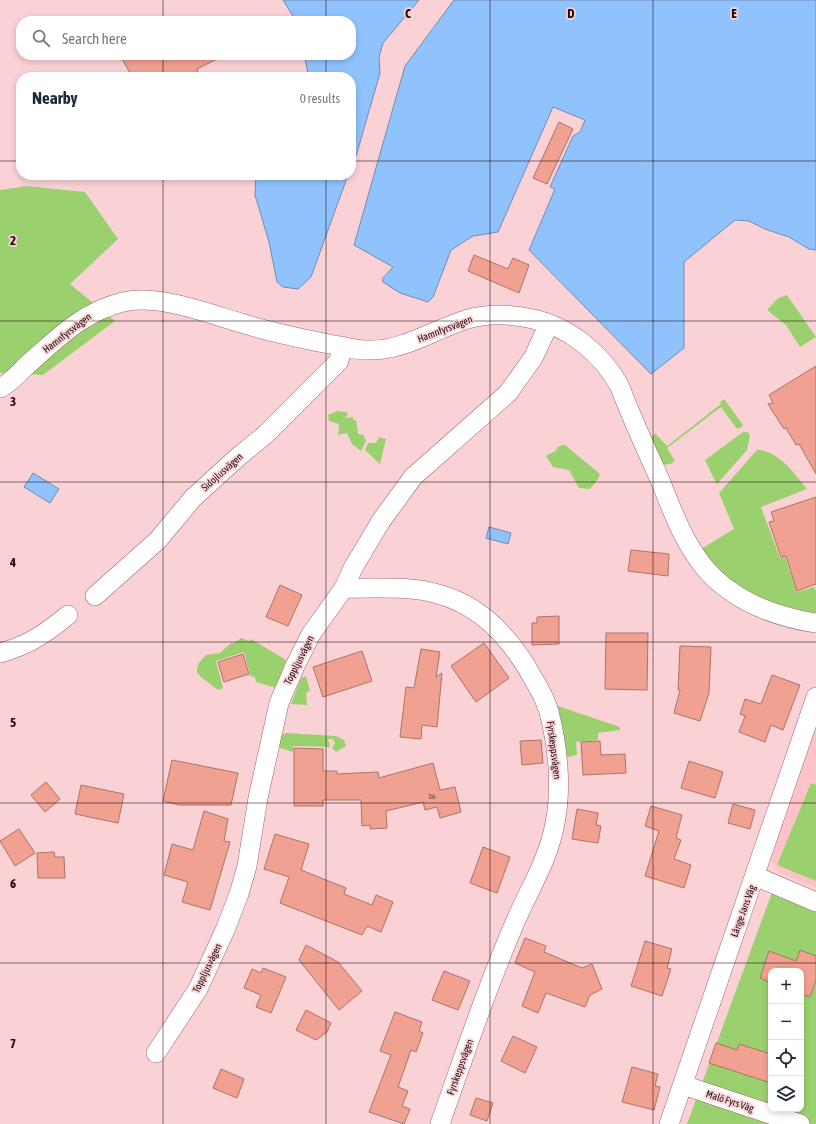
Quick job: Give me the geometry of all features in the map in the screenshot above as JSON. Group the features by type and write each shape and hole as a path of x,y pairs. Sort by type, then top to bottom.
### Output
{"street":[{"name":"Hamnfyrsvägen","path":"1,389 82,319 104,307 126,302 150,301 172,305 253,327 367,350 403,345 467,320 493,315 524,317 549,324 583,343 604,363 614,376 684,537 704,567 726,588 756,606 786,617 816,624"},
{"name":"Toppljusvägen","path":"156,1053 198,989 225,930 239,894 247,866 258,798 279,703 295,666 312,634 344,588 371,535 413,477 508,393 533,358 549,324"},
{"name":"Sidojlusvägen","path":"95,596 158,540 194,498 238,457 265,435 339,361 342,346"},
{"name":"Fyrskeppsvägen","path":"344,588 428,591 453,599 476,611 503,634 521,658 540,690 550,719 556,754 558,781 555,824 547,852 494,973 440,1124"},
{"path":"0,653 33,641 44,635 68,615"},
{"name":"Långe Jans Väg","path":"669,1124 684,1085 719,976 816,697"},
{"path":"755,876 816,902"},
{"name":"Malö Fyrs Väg","path":"684,1085 800,1124"}],"shaded area":[{"path":"816,720 816,888 780,873 769,858"}],"green space":[{"path":"27,186 85,192 118,239 70,284 115,321 43,375 0,373 0,190"},
{"path":"787,295 816,337 800,347 786,325 767,310 778,298"},
{"path":"724,399 743,425 742,427 737,429 721,407 667,448 675,461 670,464 662,465 651,440 655,433 667,446 721,404 720,402"},
{"path":"337,411 346,412 348,414 345,418 353,417 353,420 356,420 358,433 360,435 363,434 366,441 361,451 352,444 347,433 338,435 339,424 329,421 328,415"},
{"path":"743,432 748,432 750,436 747,450 718,483 716,483 705,460"},
{"path":"379,437 386,439 380,464 365,450 368,443 376,443"},
{"path":"565,445 600,474 590,489 579,488 569,470 553,467 546,456 555,451 559,446"},
{"path":"757,450 765,451 779,458 807,489 761,507 780,558 785,557 797,592 814,587 816,591 816,615 767,603 723,576 701,549 734,529 719,493"},
{"path":"241,638 249,641 251,639 286,660 276,688 256,682 255,677 249,676 250,674 244,652 216,661 223,688 218,690 197,672 198,664 206,655 220,653 231,643 234,643"},
{"path":"306,676 310,690 306,693 307,705 291,704 301,678"},
{"path":"555,705 620,727 620,730 598,733 598,740 576,742 577,755 563,758"},
{"path":"286,733 336,736 344,740 346,746 336,752 332,748 335,743 333,739 328,739 330,747 293,746 293,752 280,748 279,744 282,735"},
{"path":"811,783 816,785 816,881 777,865"},
{"path":"774,887 816,905 816,1124 687,1124"}],"water":[{"path":"283,0 419,0 383,43 379,57 380,73 356,156 356,72 308,72 305,60 356,60 356,16 293,16"},
{"path":"454,0 816,0 816,250 809,249 789,237 765,229 749,221 735,220 684,262 684,348 651,374 529,250 555,189 550,187 573,136 580,132 585,120 553,107 498,232 473,236 451,250 433,297 428,302 400,293 383,282 382,279 393,267 354,245 405,66"},
{"path":"256,180 346,180 311,277 298,289 283,287 277,282 269,242 255,195"},
{"path":"33,473 59,489 50,503 24,487"},
{"path":"489,527 511,533 508,544 486,538"}],"building":[{"path":"123,60 215,60 197,69 198,72 129,72"},
{"path":"559,122 573,129 547,184 533,178"},
{"path":"474,255 508,269 513,258 529,265 519,293 468,271"},
{"path":"816,366 816,474 799,444 796,445 786,428 784,429 768,404 773,403 769,395"},
{"path":"816,497 816,584 797,591 786,556 781,557 769,522 774,521 771,512"},
{"path":"631,550 669,554 668,576 628,571"},
{"path":"280,585 302,595 288,626 266,617"},
{"path":"559,616 559,644 532,645 532,623 537,623 537,617"},
{"path":"606,633 648,633 647,690 605,689"},
{"path":"484,643 509,678 476,702 451,666"},
{"path":"680,646 711,647 709,693 700,721 674,713 680,690 678,690"},
{"path":"421,649 440,652 436,677 442,673 437,727 422,725 421,739 400,737 406,687 414,688"},
{"path":"362,651 372,681 323,697 313,667"},
{"path":"243,654 249,674 224,682 218,662"},
{"path":"772,675 800,685 783,730 771,725 765,742 739,732 745,716 740,714 745,699 761,704"},
{"path":"541,740 543,763 522,765 520,741"},
{"path":"600,741 601,755 625,754 626,773 583,775 581,742"},
{"path":"294,748 323,749 323,771 337,771 337,774 378,772 379,778 433,763 440,790 455,787 461,812 440,818 437,807 425,810 423,802 386,811 387,828 370,829 370,825 362,826 361,800 323,800 323,806 294,806"},
{"path":"172,760 238,773 231,805 179,805 163,801"},
{"path":"689,761 723,772 715,798 681,788"},
{"path":"46,782 60,799 45,812 31,795"},
{"path":"81,785 124,794 118,823 75,814"},
{"path":"733,804 755,810 750,829 728,823"},
{"path":"651,806 682,815 676,838 681,840 674,859 691,865 684,888 645,876 659,831 645,826"},
{"path":"577,809 598,813 596,825 601,826 598,843 572,839"},
{"path":"204,811 228,819 224,841 230,842 210,910 182,902 188,882 164,875 172,844 193,850"},
{"path":"19,829 35,853 15,866 0,841"},
{"path":"275,834 309,844 301,870 346,888 344,894 372,905 376,895 393,902 381,932 367,926 362,935 280,903 289,877 264,869"},
{"path":"483,847 510,857 497,893 470,883"},
{"path":"54,852 55,857 64,857 65,878 38,878 37,853"},
{"path":"525,938 546,946 544,952 582,968 592,964 602,989 590,995 585,1007 546,993 538,1013 522,1006 535,972 515,963"},
{"path":"645,941 672,949 667,968 671,969 662,996 631,986"},
{"path":"306,945 338,962 362,991 339,1010 299,960"},
{"path":"800,950 816,956 816,980 810,997 804,995 804,968 768,968 768,982 760,978 769,951 796,961"},
{"path":"263,968 286,977 271,1013 256,1007 261,995 244,988 252,969 261,973"},
{"path":"444,971 470,981 458,1010 432,1000"},
{"path":"306,1010 331,1023 327,1032 316,1040 296,1030"},
{"path":"395,1012 422,1022 419,1031 423,1033 416,1052 411,1050 398,1087 408,1091 402,1106 410,1109 404,1124 369,1112 391,1055 380,1051"},
{"path":"513,1036 537,1047 525,1073 501,1061"},
{"path":"716,1043 737,1050 739,1044 768,1053 768,1082 709,1063"},
{"path":"632,1067 658,1074 655,1086 660,1087 654,1110 622,1102"},
{"path":"221,1069 244,1079 237,1098 213,1088"},
{"path":"476,1098 493,1103 487,1121 470,1115"}]}
